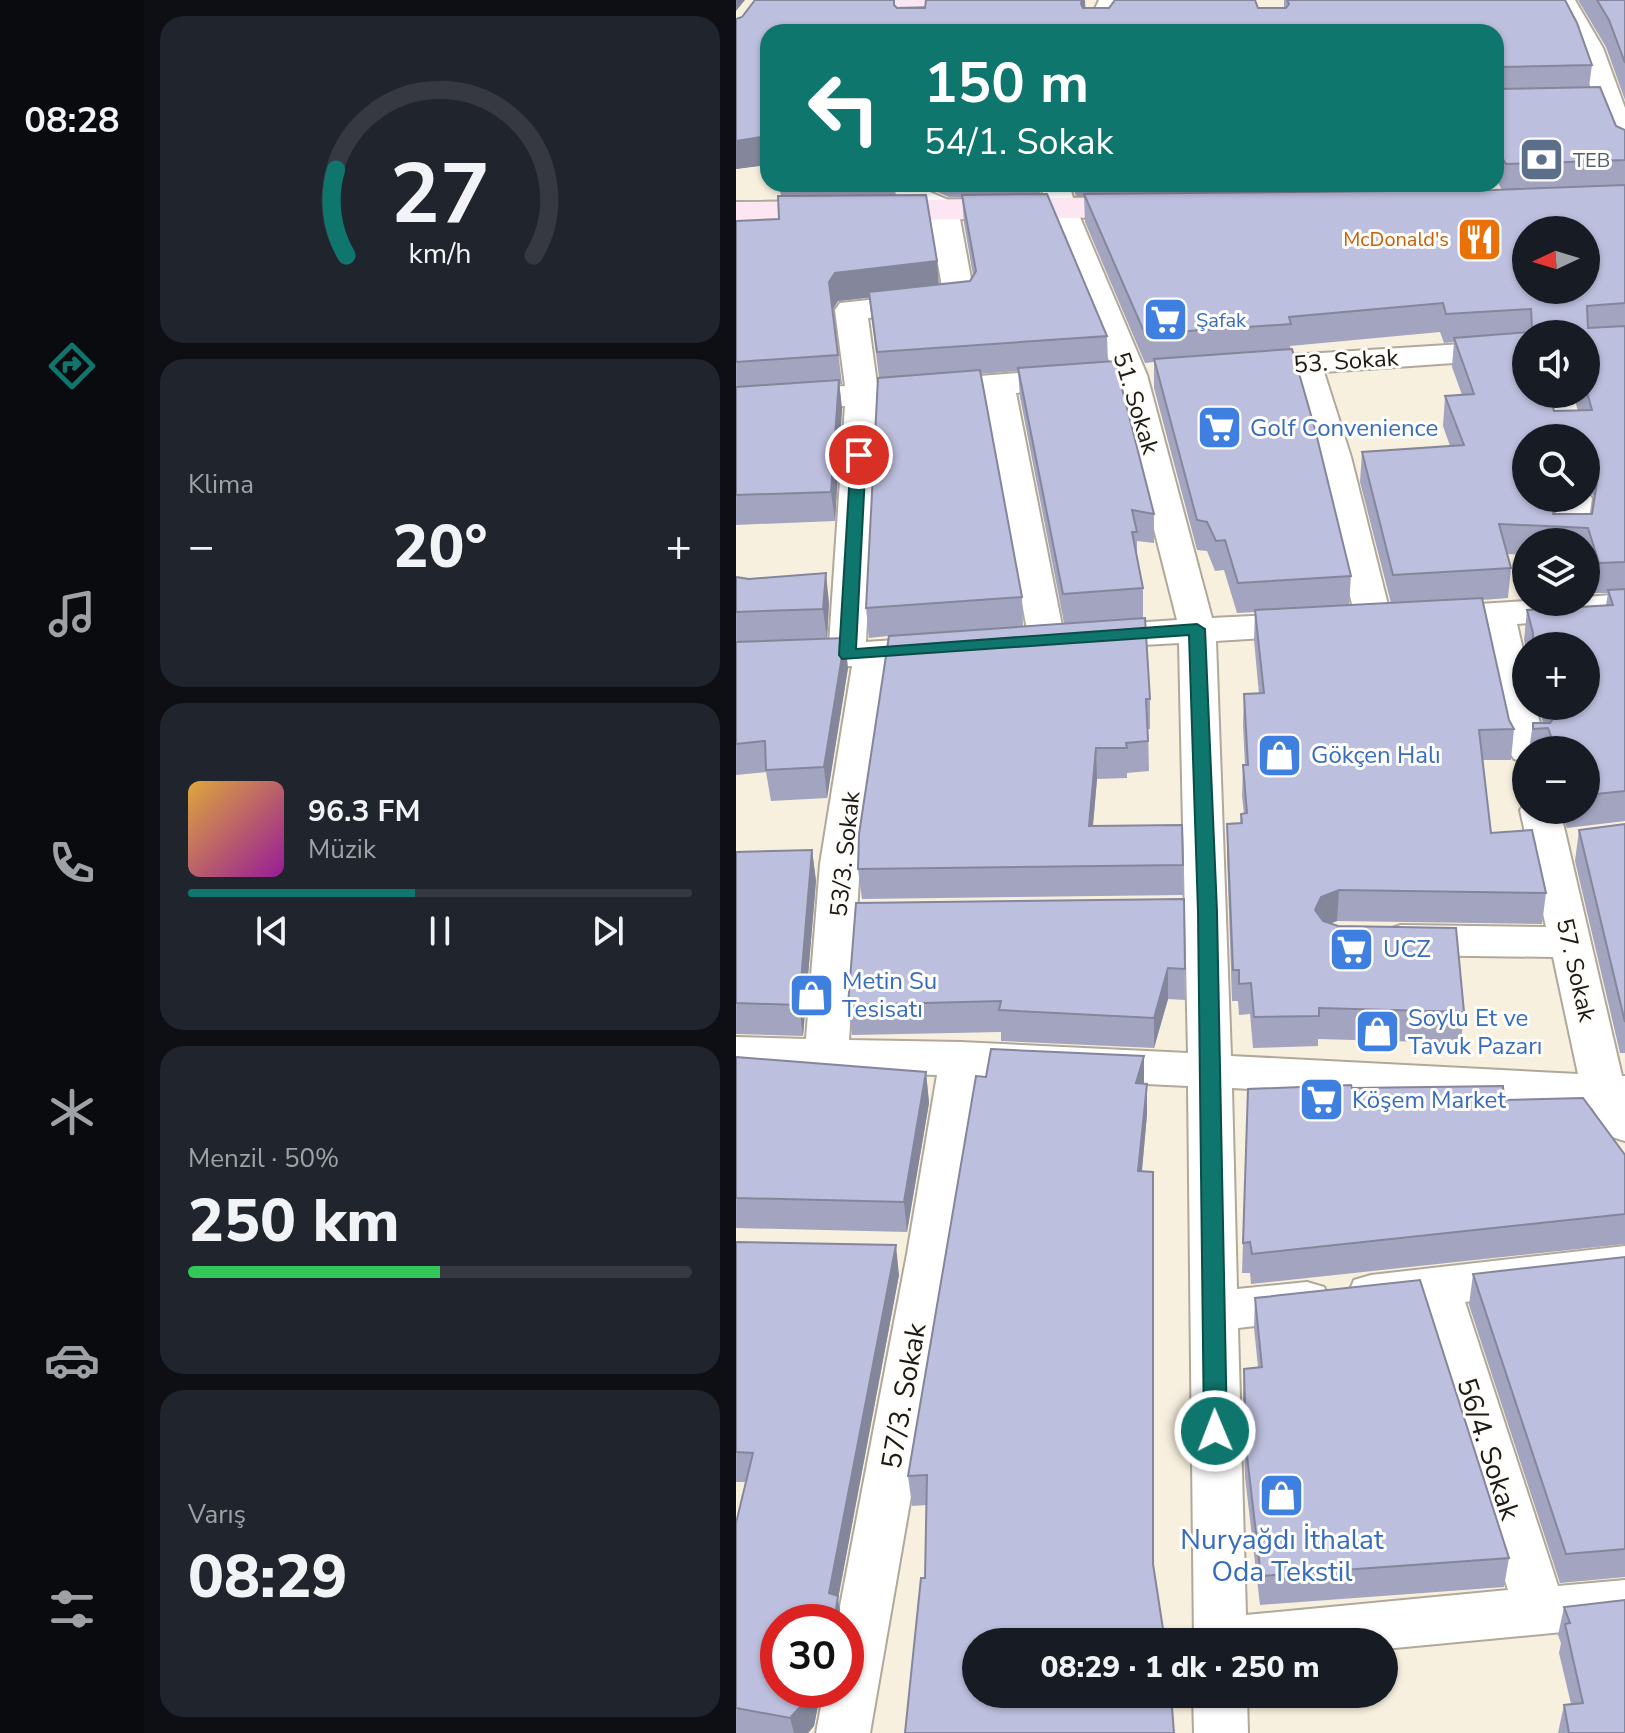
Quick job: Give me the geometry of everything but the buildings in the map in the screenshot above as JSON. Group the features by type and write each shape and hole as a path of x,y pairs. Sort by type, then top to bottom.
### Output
{"main road":[{"path":"857,1 913,19 1019,8"},
{"path":"1100,13 1141,10"},
{"path":"736,212 943,208 1058,196 1172,207"}],"street":[{"path":"1562,0 1601,48 1608,103 1625,147"},
{"path":"1576,103 1608,103"},
{"path":"908,192 943,208"},
{"name":"51. Sokak","path":"1058,196 1147,374 1197,629 1192,912 1208,1070 1220,1628"},
{"name":"53/3. Sokak","path":"826,1054 854,917 825,864 860,655 862,395 851,310 960,300 943,208"},
{"name":"53. Sokak","path":"1210,370 1512,350"},
{"path":"1306,364 1334,457 1374,621"},
{"path":"736,404 1147,374"},
{"path":"998,385 1031,642 1197,629 1512,613"},
{"path":"1600,605 1625,605"},
{"path":"1497,615 1524,736"},
{"path":"736,657 860,655 968,647"},
{"name":"57. Sokak","path":"1556,833 1569,942 1618,1103"},
{"path":"1368,940 1569,942"},
{"path":"736,1053 961,1058 1208,1070 1618,1103"},
{"name":"57/3. Sokak","path":"843,1733 908,1254 961,1058"},
{"path":"1213,1311 1625,1265"},
{"name":"56/4. Sokak","path":"1436,1286 1540,1611"},
{"path":"1365,1628 1625,1603"},
{"path":"1220,1708 1221,1733"}],"place":[{"name":"TEB","path":"1542,160"},
{"name":"McDonald's","path":"1480,239"},
{"name":"Şafak","path":"1165,320"},
{"name":"Golf Convenience","path":"1219,428"},
{"name":"Gökçen Halı","path":"1280,755"},
{"name":"UCZ","path":"1352,949"},
{"name":"Metin Su Tesisatı","path":"811,995"},
{"name":"Soylu Et ve Tavuk Pazarı","path":"1377,1032"},
{"name":"Köşem Market","path":"1321,1100"},
{"name":"Nuryağdı İthalat Oda Tekstil","path":"1282,1496"}],"route":[{"path":"859,455 847,655 1197,629 1207,912 1215,1431"}]}
